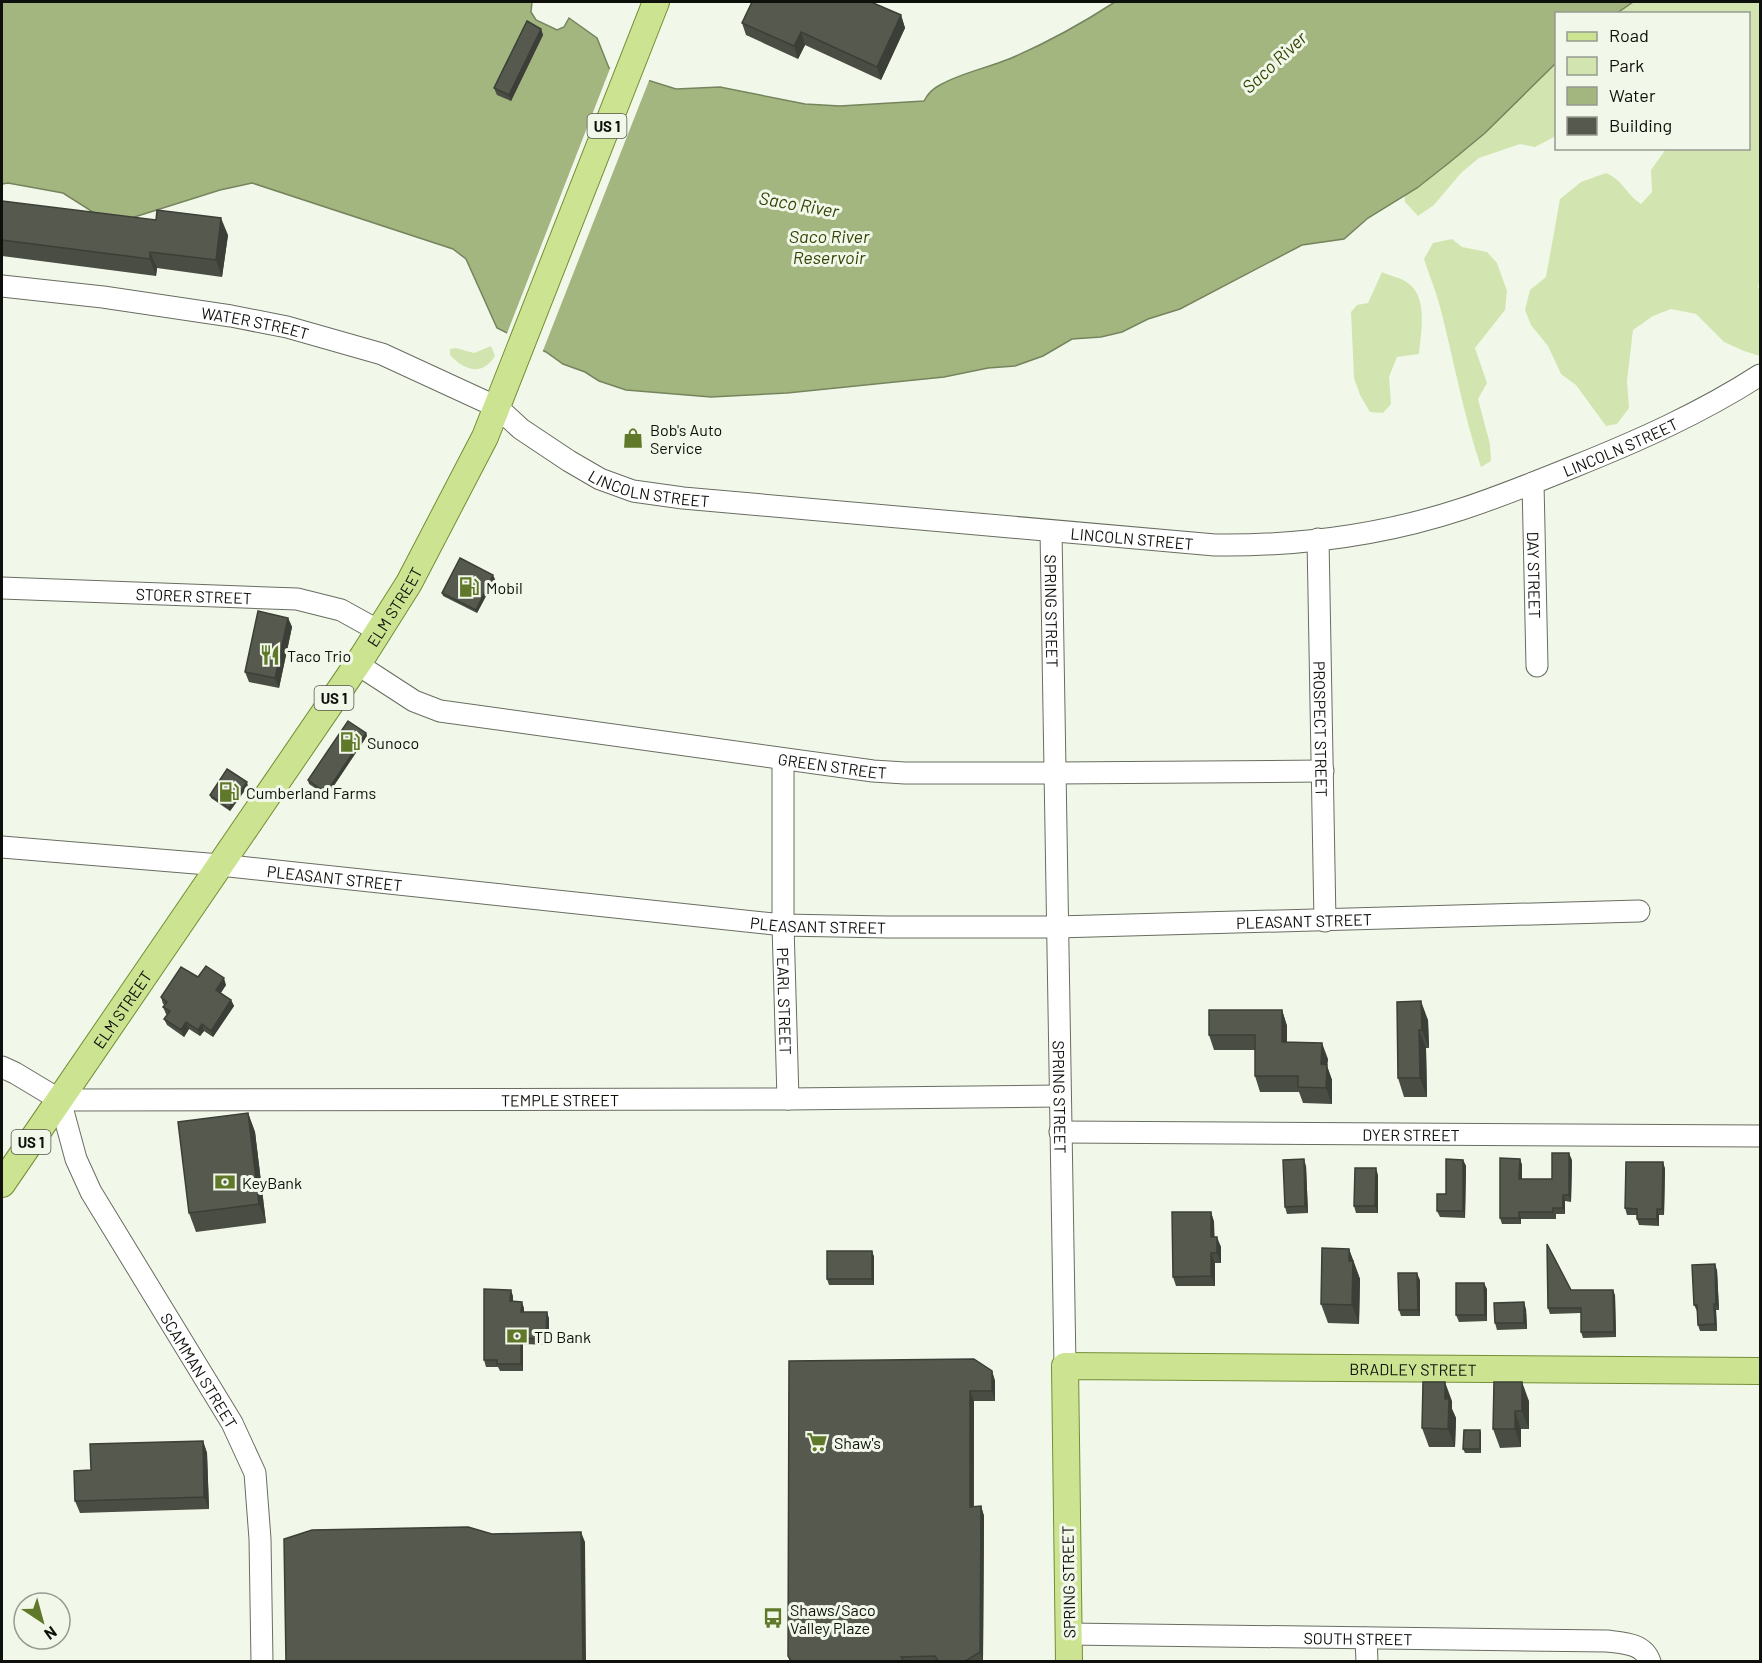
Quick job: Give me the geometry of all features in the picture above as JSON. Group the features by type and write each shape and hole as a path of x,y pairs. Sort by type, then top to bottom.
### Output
{"main road":[{"name":"ELM STREET","path":"2,1184 380,631 432,542 478,452 497,407 652,13"},
{"name":"BRADLEY STREET","path":"1065,1366 1761,1371"},
{"name":"SPRING STREET","path":"1065,1366 1069,1662"}],"street":[{"name":"WATER STREET","path":"2,286 231,316 287,327 382,354 497,407"},
{"name":"LINCOLN STREET","path":"497,407 521,429 586,472 633,491 694,499 1051,531 1215,545 1249,545 1362,534 1436,517 1488,501 1627,445 1696,413 1761,375"},
{"name":"DAY STREET","path":"1533,483 1538,666"},
{"name":"SPRING STREET","path":"1051,531 1065,1366"},
{"name":"PROSPECT STREET","path":"1318,539 1325,921"},
{"name":"STORER STREET","path":"2,588 297,599 341,610 380,631"},
{"name":"GREEN STREET","path":"357,664 414,701 440,711 783,759 896,772 1323,771"},
{"name":"PEARL STREET","path":"783,759 783,925 788,1099"},
{"name":"PLEASANT STREET","path":"2,847 220,865 783,925 1057,927 1639,911"},
{"path":"2,1067 60,1100"},
{"name":"TEMPLE STREET","path":"60,1100 788,1099 1059,1096"},
{"name":"SCAMMAN STREET","path":"60,1100 76,1160 91,1192 232,1423 255,1473 260,1539 262,1662"},
{"name":"DYER STREET","path":"1060,1132 1761,1136"},
{"name":"SOUTH STREET","path":"1068,1634 1607,1641 1632,1645 1648,1656"},
{"path":"1366,1638 1367,1662"}],"green space":[{"path":"1603,2 1760,2 1760,278 1758,287 1760,291 1760,356 1724,342 1696,314 1671,309 1653,316 1633,330 1627,381 1629,408 1617,424 1606,426 1576,385 1561,374 1548,346 1531,325 1525,310 1530,290 1546,277 1560,199 1581,182 1606,173 1617,179 1641,204 1652,192 1651,170 1665,150 1750,150 1750,12 1596,12"},
{"path":"1555,47 1555,137 1535,147 1520,144 1479,158 1461,173 1434,205 1418,216 1405,202 1403,177"},
{"path":"1452,239 1462,247 1487,252 1497,263 1507,291 1505,310 1475,348 1487,383 1478,399 1490,444 1491,461 1481,467 1438,301 1424,259 1433,243"},
{"path":"1382,272 1403,280 1415,290 1422,316 1419,354 1397,357 1389,377 1391,404 1383,413 1370,412 1360,395 1354,378 1351,312 1357,305 1368,303"},
{"path":"491,346 495,356 490,363 479,369 467,367 450,355 450,349 456,348 474,353"}],"water":[{"name":"Saco River Reservoir","path":"2,2 532,2 531,12 536,20 557,30 564,27 569,18 597,38 609,68 676,89 720,87 805,104 840,106 924,101 930,92 940,85 1037,46 1115,2 1633,2 1618,12 1555,12 1555,64 1485,133 1417,188 1368,218 1344,239 1302,245 1180,309 1148,319 1122,332 1101,337 1072,339 1043,356 1015,366 988,368 944,377 787,393 711,397 626,390 599,381 585,372 563,364 546,352 497,328 466,259 453,249 252,183 220,190 110,223 63,193 8,183 2,184"}],"pier":[{"path":"611,66 650,78 542,353 506,336"}],"building":[{"path":"752,2 871,2 901,15 877,67 801,32 794,46 742,23"},
{"path":"527,21 541,29 509,95 494,88"},
{"path":"2,201 156,220 157,210 221,218 216,260 150,252 150,259 2,240"},
{"name":"Mobil","path":"460,558 493,575 476,610 442,593"},
{"name":"Taco Trio","path":"258,611 288,618 275,678 245,672"},
{"path":"348,721 366,733 326,793 308,780"},
{"name":"Cumberland Farms","path":"227,769 247,782 229,808 210,795"},
{"path":"206,966 224,978 216,990 231,1000 211,1031 202,1024 198,1030 186,1022 181,1030 164,1019 170,1011 163,1007 167,1002 161,997 181,967 198,977"},
{"path":"1421,1001 1420,1078 1398,1078 1397,1002"},
{"path":"1209,1010 1282,1010 1282,1042 1322,1043 1321,1064 1327,1065 1326,1088 1298,1087 1298,1076 1255,1076 1255,1035 1209,1035"},
{"name":"KeyBank","path":"248,1113 259,1204 189,1213 178,1122"},
{"path":"1552,1153 1569,1153 1569,1195 1563,1195 1563,1208 1553,1208 1553,1212 1519,1212 1519,1218 1500,1218 1500,1158 1520,1159 1519,1179 1552,1179"},
{"path":"1304,1159 1305,1206 1285,1207 1283,1160"},
{"path":"1446,1159 1463,1160 1463,1211 1437,1211 1437,1194 1446,1194"},
{"path":"1626,1162 1663,1162 1662,1209 1657,1209 1657,1219 1637,1219 1637,1209 1625,1208"},
{"path":"1355,1168 1376,1168 1375,1206 1354,1206"},
{"path":"1172,1212 1211,1212 1211,1237 1217,1237 1217,1253 1211,1253 1211,1276 1173,1277"},
{"path":"1547,1244 1571,1290 1613,1290 1614,1332 1581,1332 1581,1308 1548,1308"},
{"path":"1322,1248 1349,1249 1349,1261 1353,1261 1352,1305 1321,1304"},
{"path":"827,1251 872,1251 872,1279 827,1279"},
{"path":"1715,1264 1715,1324 1698,1325 1697,1305 1694,1305 1692,1265"},
{"path":"1398,1273 1417,1273 1418,1310 1399,1310"},
{"path":"1456,1283 1484,1283 1485,1315 1456,1315"},
{"name":"TD Bank","path":"484,1289 511,1290 510,1301 522,1302 521,1312 547,1312 546,1339 521,1338 521,1364 497,1364 497,1360 484,1360"},
{"path":"1524,1302 1524,1323 1495,1323 1494,1303"},
{"path":"974,1359 992,1371 992,1391 970,1391 970,1507 981,1506 980,1652 964,1662 939,1662 935,1656 901,1657 904,1662 792,1662 788,1656 789,1361"},
{"path":"1423,1382 1445,1382 1445,1399 1449,1399 1448,1429 1422,1428"},
{"path":"1494,1382 1522,1382 1522,1411 1515,1411 1515,1429 1493,1429"},
{"path":"1464,1430 1480,1430 1480,1449 1463,1449"},
{"path":"203,1441 204,1497 75,1501 74,1471 91,1470 90,1444"},
{"path":"468,1527 492,1534 581,1532 583,1662 286,1662 284,1539 312,1530"}],"place":[{"name":"Bob's Auto Service","path":"633,438"},
{"name":"Mobil","path":"469,587"},
{"name":"Taco Trio","path":"270,655"},
{"name":"Sunoco","path":"350,742"},
{"name":"Cumberland Farms","path":"229,792"},
{"name":"KeyBank","path":"225,1182"},
{"name":"TD Bank","path":"517,1336"},
{"name":"Shaw's","path":"817,1442"},
{"name":"Shaws/Saco Valley Plaze","path":"773,1618"}],"water label":[{"name":"Saco River","path":"1274,62"},
{"name":"Saco River","path":"799,204"}]}
